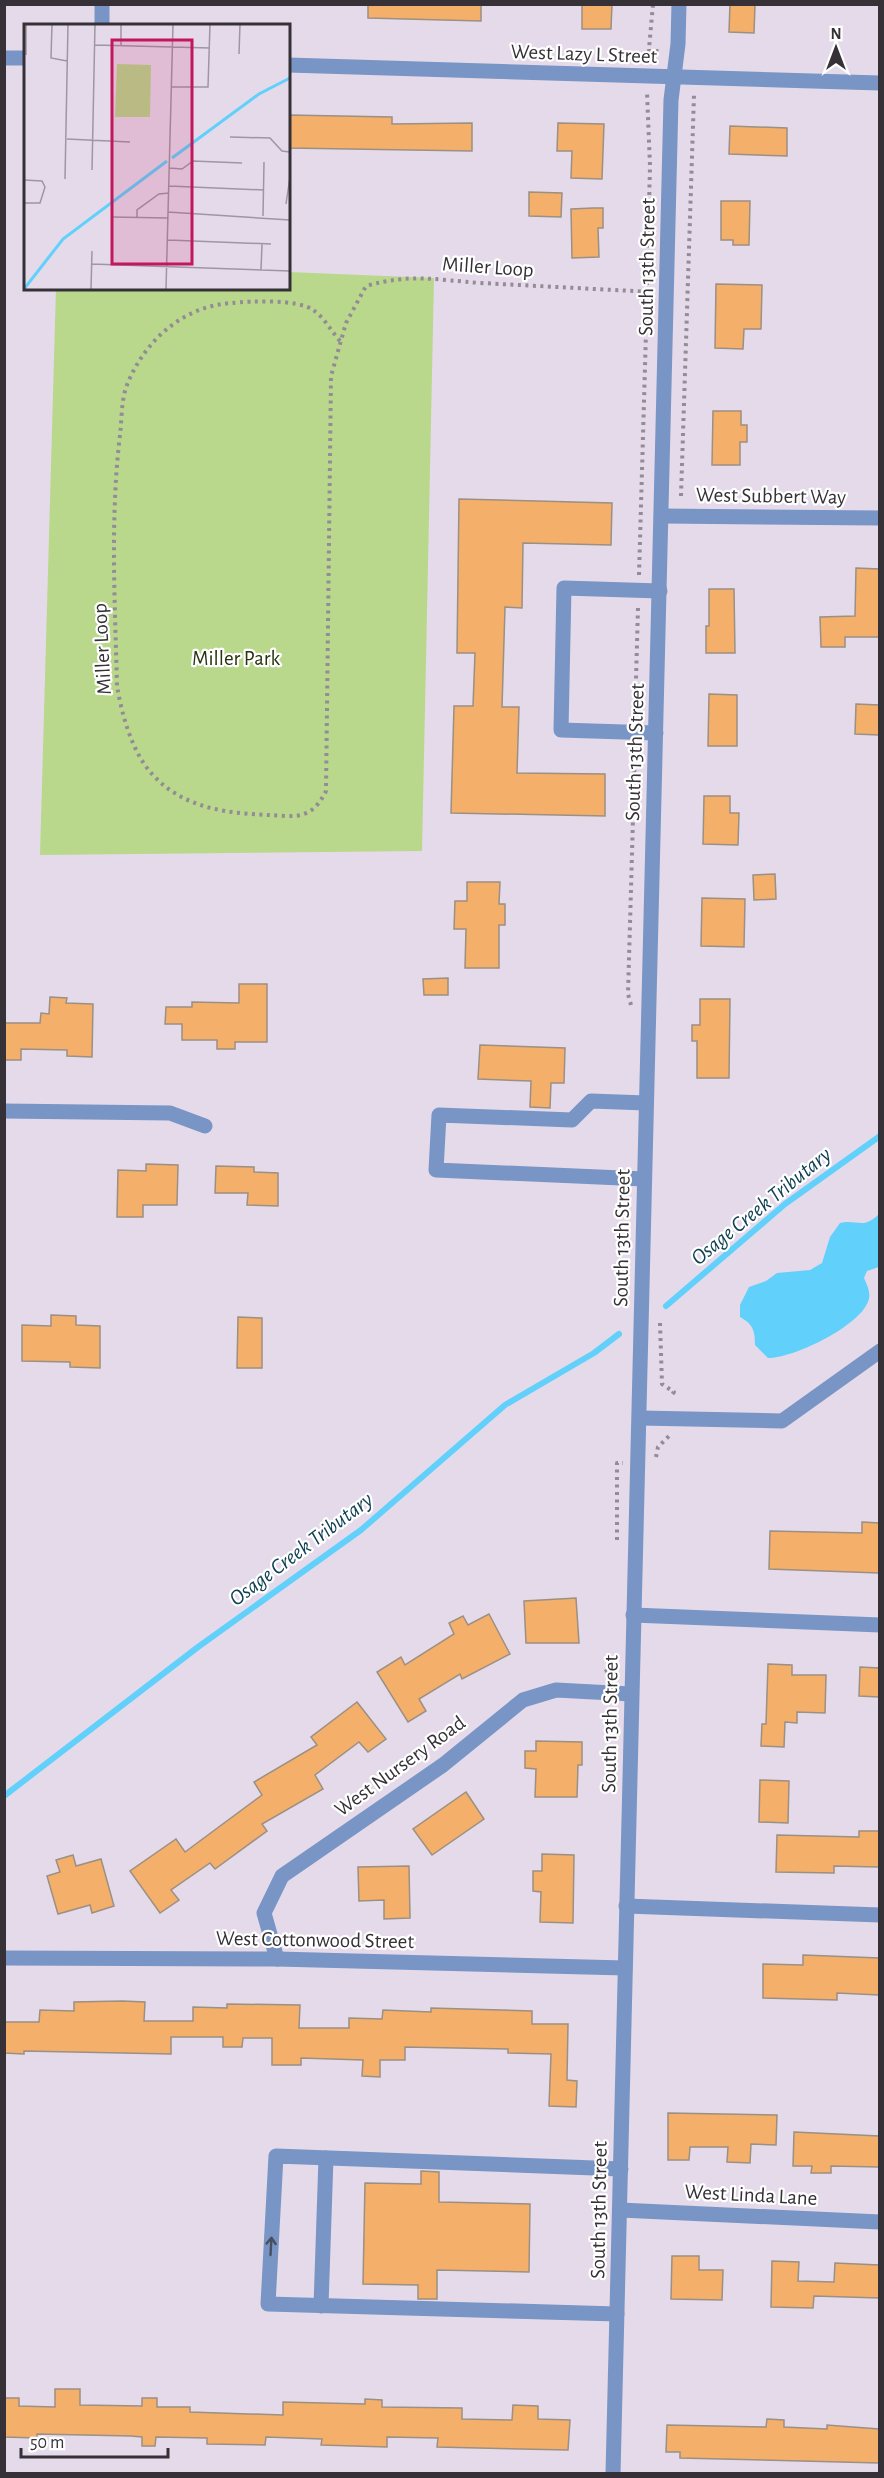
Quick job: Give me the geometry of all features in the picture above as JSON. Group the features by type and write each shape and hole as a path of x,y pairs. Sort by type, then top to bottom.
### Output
{"street":[{"path":"102,4 102,24"},
{"name":"South 13th Street","path":"613,2474 646,1103 674,77 679,4"},
{"path":"4,58 24,58"},
{"name":"West Lazy L Street","path":"290,65 879,83"},
{"name":"West Subbert Way","path":"662,516 879,518"},
{"path":"656,733 561,730 564,588 660,591"},
{"path":"644,1179 436,1170 439,1115 572,1120 591,1101 646,1103"},
{"path":"4,1111 170,1113 205,1126"},
{"path":"639,1418 782,1421 879,1351"},
{"path":"633,1615 879,1625"},
{"name":"West Nursery Road","path":"277,1959 264,1913 282,1876 443,1765 523,1700 556,1690 631,1694"},
{"path":"626,1906 879,1915"},
{"name":"West Cottonwood Street","path":"4,1958 277,1959 625,1968"},
{"path":"617,2314 268,2304 276,2156 621,2169"},
{"path":"321,2306 326,2158"},
{"name":"West Linda Lane","path":"620,2210 879,2222"}],"path":[{"path":"648,62 653,4"},
{"path":"648,51 663,51"},
{"path":"647,94 650,166 647,285"},
{"path":"681,496 694,95"},
{"name":"Miller Loop","path":"340,341 320,316 302,305 213,304 175,321 161,333 147,349 126,387 118,450 114,552 117,686 120,704 141,758 152,774 166,788 185,800 209,808 231,813 303,814 321,802 326,791 331,376 346,323 366,286 394,278 434,278 477,283 669,293"},
{"path":"639,581 647,297"},
{"path":"635,720 638,603"},
{"path":"630,1017 628,994 635,742"},
{"path":"617,1463 617,1551"},
{"path":"605,1672 614,1660 614,1649"}],"green space":[{"name":"Miller Park","path":"290,272 434,278 422,851 40,855 56,290 290,290"}],"water":[{"path":"879,1214 879,1267 867,1271 864,1278 869,1294 867,1304 850,1323 823,1340 793,1353 768,1358 755,1345 754,1332 750,1325 740,1317 740,1305 749,1287 766,1281 777,1273 810,1270 822,1263 830,1237 840,1223 869,1222"}],"building":[{"path":"368,4 481,4 481,21 368,18"},
{"path":"582,4 612,4 611,29 582,29"},
{"path":"730,4 755,4 754,33 729,32"},
{"path":"290,115 392,117 392,124 472,123 472,151 290,148"},
{"path":"558,123 604,124 602,179 571,178 572,151 557,151"},
{"path":"730,126 787,128 787,156 729,154"},
{"path":"529,192 562,193 561,217 529,216"},
{"path":"721,201 750,201 749,245 733,245 733,240 721,240"},
{"path":"603,208 603,228 598,228 599,257 572,258 571,209"},
{"path":"716,284 762,285 761,329 744,329 743,349 715,348"},
{"path":"713,411 741,411 741,425 747,425 747,442 740,442 740,465 712,465"},
{"path":"459,499 612,503 611,545 523,543 522,608 505,607 502,707 519,707 517,773 605,774 605,816 451,813 454,706 473,706 475,653 457,653"},
{"path":"856,568 879,569 879,637 845,637 845,647 821,647 820,617 855,616"},
{"path":"709,589 734,589 735,653 706,653"},
{"path":"709,694 737,695 737,746 708,746"},
{"path":"856,704 879,705 879,735 855,734"},
{"path":"704,796 730,796 730,813 739,813 738,845 703,844"},
{"path":"775,874 776,899 754,900 753,875"},
{"path":"467,882 500,882 499,904 505,904 505,925 499,925 499,968 465,968 466,929 454,929 455,901 467,901"},
{"path":"702,898 745,899 744,947 701,946"},
{"path":"448,978 448,995 424,995 423,979"},
{"path":"239,984 267,984 267,1042 235,1042 235,1049 217,1049 217,1040 182,1040 182,1024 165,1024 166,1007 192,1007 192,1002 239,1003"},
{"path":"50,997 67,998 66,1003 93,1004 92,1057 67,1056 67,1050 21,1049 21,1060 4,1060 4,1023 40,1023 41,1013 49,1014"},
{"path":"700,999 730,999 729,1078 697,1078 697,1041 692,1041 692,1025 700,1025"},
{"path":"480,1045 565,1048 564,1083 551,1083 550,1108 530,1107 531,1081 478,1079"},
{"path":"146,1164 178,1165 177,1205 143,1205 143,1217 117,1217 118,1170 146,1171"},
{"path":"216,1166 254,1167 254,1172 278,1173 278,1206 247,1205 248,1193 215,1193"},
{"path":"51,1315 76,1316 76,1325 100,1326 100,1368 70,1367 70,1362 22,1361 22,1325 51,1326"},
{"path":"238,1317 262,1318 262,1368 237,1368"},
{"path":"862,1522 879,1523 879,1573 769,1569 770,1531 862,1533"},
{"path":"576,1598 579,1643 526,1643 524,1601"},
{"path":"489,1614 510,1654 462,1679 460,1674 419,1699 426,1711 408,1722 377,1672 401,1657 405,1665 454,1634 449,1623 463,1616 468,1625"},
{"path":"768,1664 792,1665 792,1675 826,1675 825,1713 797,1712 797,1723 785,1722 784,1747 761,1746 762,1724 766,1724"},
{"path":"860,1667 879,1668 879,1697 859,1696"},
{"path":"357,1702 386,1739 368,1752 359,1742 315,1775 323,1789 262,1824 267,1831 215,1869 210,1863 171,1890 179,1900 160,1913 130,1871 176,1839 185,1852 262,1795 254,1782 317,1745 311,1737"},
{"path":"536,1741 582,1742 582,1765 578,1765 577,1797 535,1797 536,1769 525,1768 525,1751 536,1751"},
{"path":"760,1780 789,1781 788,1823 759,1822"},
{"path":"466,1792 484,1819 432,1855 413,1829"},
{"path":"859,1831 879,1831 879,1867 834,1866 834,1873 776,1872 777,1835 859,1837"},
{"path":"542,1854 574,1855 573,1923 540,1922 541,1892 533,1891 533,1871 542,1871"},
{"path":"73,1855 76,1866 101,1859 114,1906 92,1913 90,1905 58,1914 47,1876 60,1872 56,1860"},
{"path":"409,1866 410,1918 384,1919 384,1900 359,1901 358,1867"},
{"path":"803,1955 879,1958 879,1995 837,1993 837,2000 763,1998 763,1964 803,1965"},
{"path":"74,2002 145,2002 144,2021 193,2021 193,2007 227,2008 227,2004 300,2005 299,2028 349,2028 349,2018 382,2019 383,2010 431,2012 431,2008 532,2011 532,2024 568,2024 567,2080 577,2081 576,2107 549,2106 551,2054 508,2053 508,2049 405,2047 405,2060 380,2060 380,2077 362,2076 363,2060 301,2058 301,2065 272,2065 272,2038 243,2038 242,2047 223,2047 223,2037 171,2037 171,2054 24,2051 24,2054 4,2053 4,2022 39,2022 40,2010 74,2011"},
{"path":"668,2113 777,2115 776,2145 751,2144 750,2163 727,2162 728,2147 690,2147 689,2160 668,2160"},
{"path":"794,2132 879,2136 879,2167 831,2166 831,2173 811,2173 812,2166 793,2166"},
{"path":"421,2171 439,2172 439,2202 530,2204 529,2272 437,2270 437,2299 418,2299 418,2285 363,2284 365,2183 421,2184"},
{"path":"672,2256 699,2256 699,2270 723,2270 722,2300 671,2299"},
{"path":"772,2261 799,2262 798,2281 834,2282 835,2263 879,2265 879,2298 814,2296 813,2308 771,2307"},
{"path":"55,2389 80,2389 80,2405 142,2406 142,2398 157,2398 157,2407 190,2407 190,2412 283,2415 283,2402 365,2404 365,2399 382,2400 382,2407 462,2408 462,2419 512,2420 513,2405 538,2406 538,2419 570,2420 568,2450 437,2447 438,2438 387,2437 387,2447 321,2445 322,2439 266,2437 265,2445 207,2444 207,2438 156,2437 155,2446 142,2446 142,2437 131,2436 37,2434 37,2438 4,2437 4,2398 19,2398 19,2406 55,2407"},
{"path":"767,2419 784,2420 784,2427 827,2429 827,2425 879,2429 879,2463 680,2458 680,2452 666,2452 667,2425 766,2427"}],"waterway":[{"name":"Osage Creek Tributary","path":"666,1306 785,1204 880,1136"},
{"name":"Osage Creek Tributary","path":"4,1796 198,1647 361,1530 505,1405 594,1353 619,1334"}]}
